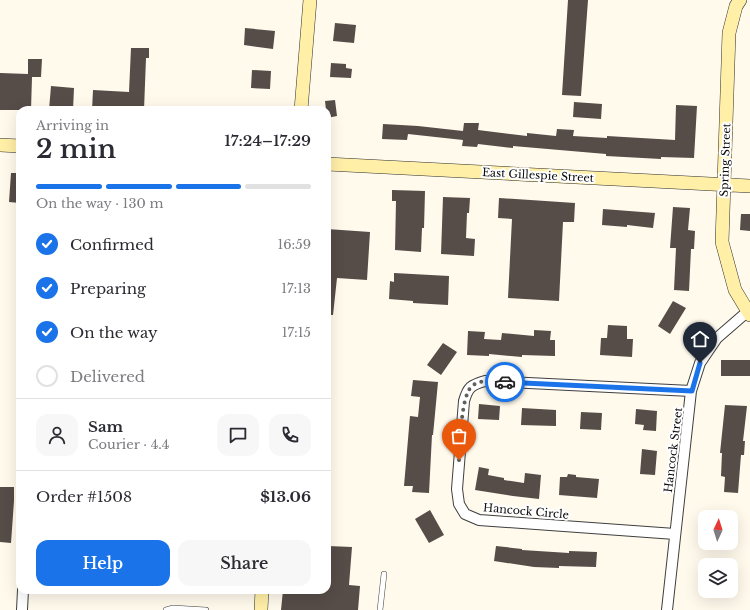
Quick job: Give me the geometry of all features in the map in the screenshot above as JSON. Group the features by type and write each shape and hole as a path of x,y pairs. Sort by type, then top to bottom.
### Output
{"street":[{"path":"301,106 310,0"},
{"name":"Spring Street","path":"740,0 736,6 729,33 722,242 734,290 749,314"},
{"path":"0,145 16,146"},
{"name":"East Gillespie Street","path":"331,164 566,177 724,183 750,186"},
{"name":"Hancock Street","path":"667,610 692,391 700,363 717,338 749,314"},
{"name":"Hancock Circle","path":"675,534 479,520 465,514 459,504 456,489 464,402 467,391 473,385 485,381 692,391"},
{"path":"22,610 23,594"},
{"path":"261,610 262,594"}],"lane":[{"path":"380,610 384,574"},
{"path":"166,610 173,608 206,610"}],"building":[{"path":"568,0 588,0 581,96 562,95"},
{"path":"335,23 356,25 354,43 333,41"},
{"path":"245,28 275,31 273,49 244,45"},
{"path":"131,48 149,48 149,58 146,58 144,106 92,106 93,90 129,92"},
{"path":"28,59 42,59 41,77 32,77 31,106 16,106 16,110 0,110 0,73 28,74"},
{"path":"331,63 346,64 346,68 352,69 351,78 330,77"},
{"path":"252,70 271,71 270,89 251,88"},
{"path":"51,86 74,88 73,106 49,106"},
{"path":"335,100 337,116 331,117 331,106 326,106 325,101"},
{"path":"574,102 602,104 601,119 573,117"},
{"path":"676,105 697,106 694,158 661,157 661,159 606,156 606,154 513,146 513,148 478,144 477,147 462,146 463,140 408,134 407,140 382,139 383,124 463,131 464,123 479,123 478,130 527,136 527,133 556,136 557,129 574,130 573,136 607,138 607,136 675,140"},
{"path":"11,173 16,173 16,203 9,202"},
{"path":"392,190 425,191 424,228 422,228 421,252 395,250 396,201 392,201"},
{"path":"443,197 470,198 469,213 467,213 466,238 475,239 474,256 441,254"},
{"path":"499,198 575,203 574,222 563,222 559,301 508,298 512,219 498,218"},
{"path":"673,207 690,208 688,230 695,231 694,249 691,249 689,291 674,290 676,248 670,248"},
{"path":"603,209 655,213 653,228 627,225 627,227 602,225"},
{"path":"741,214 750,214 750,231 740,230"},
{"path":"331,229 370,232 367,280 337,278 333,315 331,315"},
{"path":"394,273 449,276 448,305 413,303 413,301 389,299 390,281 394,282"},
{"path":"673,301 686,308 670,334 658,326"},
{"path":"608,325 627,326 627,339 633,339 632,357 600,355 601,338 607,338"},
{"path":"534,330 551,331 550,340 555,340 555,356 522,355 522,357 489,354 489,356 467,355 468,331 485,332 484,339 501,340 502,333 534,336"},
{"path":"443,343 457,352 441,375 427,365"},
{"path":"721,360 750,360 750,376 721,376"},
{"path":"413,380 438,382 432,435 429,493 412,492 413,486 404,486 410,416 418,417 420,397 411,396"},
{"path":"479,404 500,406 499,420 478,419"},
{"path":"725,405 747,406 743,441 745,441 744,455 741,455 738,493 724,492 725,477 721,476 722,453 720,453"},
{"path":"522,408 556,410 556,426 521,425"},
{"path":"636,409 657,411 656,431 643,430 644,425 635,424"},
{"path":"581,412 602,413 601,430 580,429"},
{"path":"642,449 657,451 655,475 640,474"},
{"path":"479,467 489,469 488,475 504,478 504,480 524,483 525,473 541,475 539,499 475,490"},
{"path":"568,474 576,475 576,477 599,479 597,498 559,495 560,477 567,477"},
{"path":"0,487 14,487 11,543 0,542"},
{"path":"430,510 444,535 429,543 415,519"},
{"path":"331,546 352,547 349,585 360,586 358,610 281,610 283,594 331,594"},
{"path":"496,546 522,550 569,553 569,551 597,552 596,567 534,567 494,561"}],"way so far":[{"path":"459,460 464,402 467,391 473,385 485,381 505,382"}],"route":[{"path":"505,382 692,391 700,363"}]}
